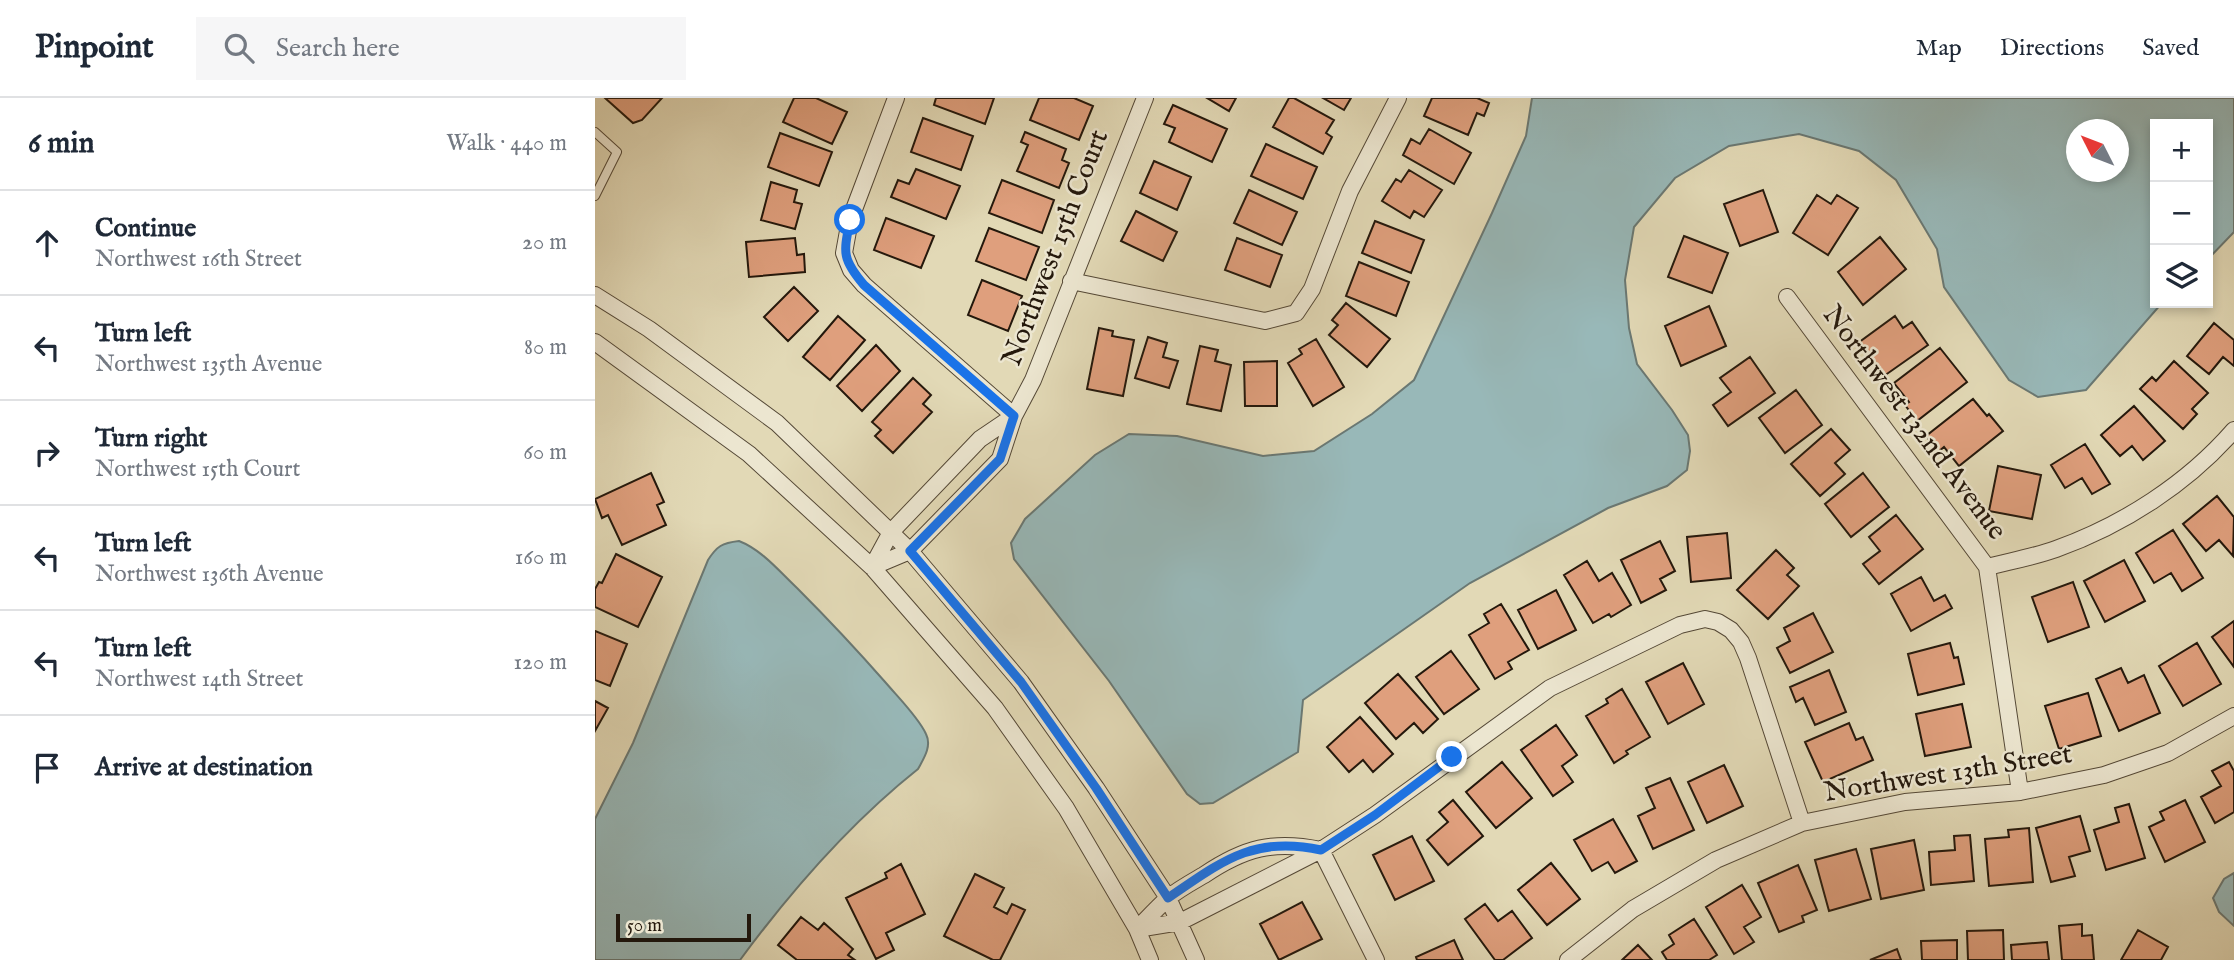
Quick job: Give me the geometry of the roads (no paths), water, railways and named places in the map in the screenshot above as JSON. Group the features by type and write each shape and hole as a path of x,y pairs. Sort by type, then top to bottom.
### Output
{"street":[{"path":"896,98 850,220 844,253 851,270 864,285 1014,416"},
{"name":"Northwest 15th Court","path":"872,566 910,551 1000,459 1014,416 1033,380 1145,98"},
{"path":"1071,281 1265,321 1297,313 1313,289 1350,191 1398,98"},
{"path":"595,295 649,329 777,423 910,551 1021,682 1096,788 1168,898 1196,960"},
{"name":"Northwest 132nd Avenue","path":"1787,297 1987,567 2020,792"},
{"path":"595,342 749,454 872,566 995,708 1066,808 1137,929 1150,960"},
{"name":"Northwest 15th Court","path":"872,566 891,532 980,439 1014,416"},
{"path":"1987,567 2054,550 2109,527 2171,488 2234,430"},
{"path":"1137,929 1180,922 1321,850 1375,815 1550,688 1680,625 1705,619 1718,622 1731,630 1741,642 1802,823"},
{"name":"Northwest 13th Street","path":"1569,960 1633,909 1716,860 1802,823 1905,802 2020,792 2103,775 2168,753 2234,716"},
{"path":"1137,929 1168,898 1221,863 1253,849 1287,845 1321,850"},
{"path":"1321,850 1376,960"}],"lane":[{"path":"595,132 617,152 595,196"}],"water":[{"path":"1532,98 2234,98 2234,232 2213,254 2213,119 2150,119 2150,308 2158,308 2086,390 2038,397 2009,380 1944,287 1937,249 1896,180 1859,151 1799,134 1729,146 1675,178 1634,227 1625,280 1629,328 1637,364 1688,435 1690,451 1687,470 1667,486 1608,508 1470,583 1303,700 1298,752 1213,803 1200,804 1187,794 1109,681 1014,559 1011,543 1025,519 1095,455 1129,434 1177,436 1263,456 1314,451 1372,414 1414,380 1526,136"},
{"path":"739,541 763,555 777,568 875,671 923,728 928,738 927,752 918,769 869,812 823,859 740,960 595,960 595,819 633,743 708,560 720,546"},
{"path":"2234,873 2234,926 2219,912 2213,898 2224,879"}]}
